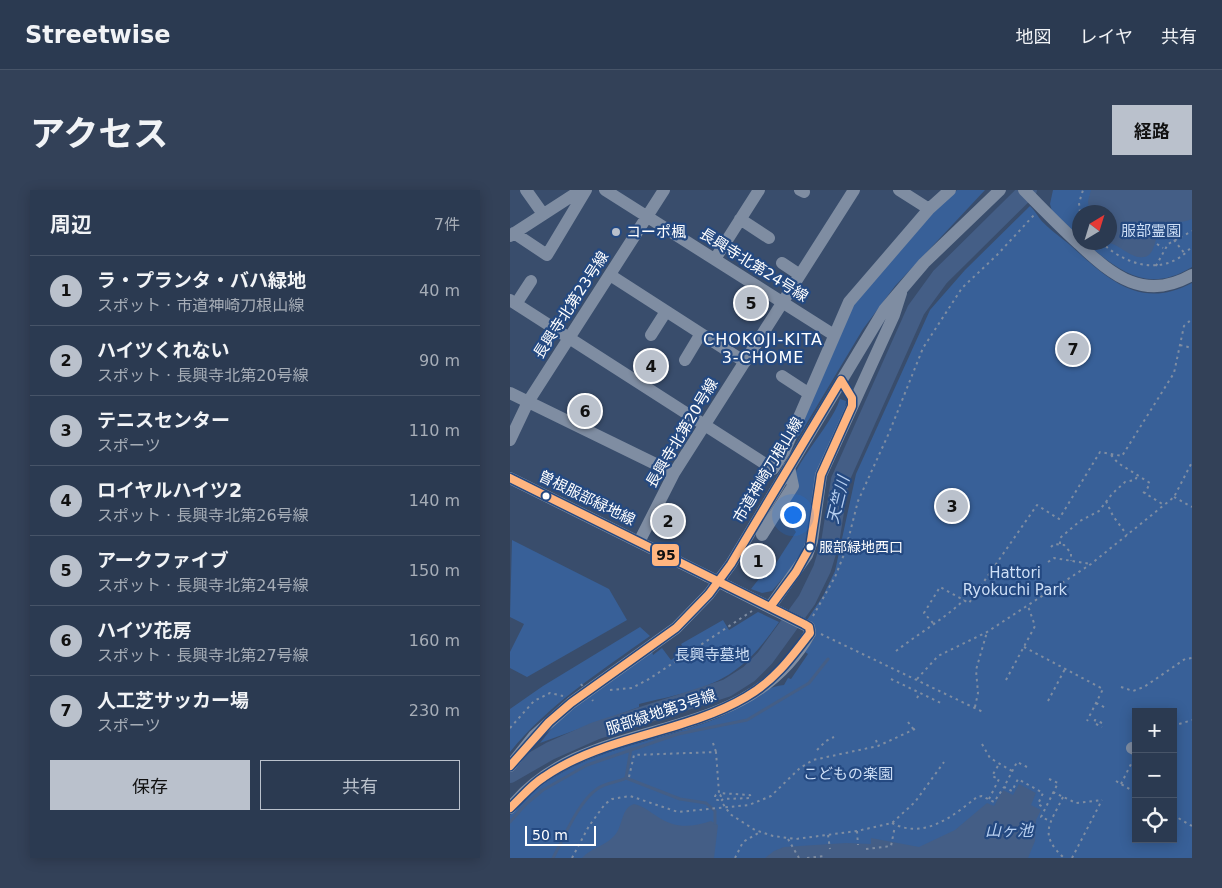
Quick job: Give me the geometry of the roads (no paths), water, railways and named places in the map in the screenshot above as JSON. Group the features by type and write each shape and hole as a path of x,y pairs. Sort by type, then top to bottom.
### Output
{"street":[{"path":"526,190 544,214"},
{"path":"580,190 512,235 547,255 586,190"},
{"name":"長興寺北第24号線","path":"606,190 834,335"},
{"name":"長興寺北第23号線","path":"510,440 528,402 664,190"},
{"path":"715,259 758,190"},
{"name":"長興寺北第20号線","path":"639,542 674,473 854,190"},
{"path":"899,190 929,209"},
{"path":"531,281 513,302 773,469 784,452 849,302 929,209 950,190"},
{"name":"市道神崎刀根山線","path":"510,766 534,736 571,703 676,628 709,594 731,564 884,310 935,252 1000,190"},
{"path":"1024,190 1099,262 1122,279 1140,285 1155,287 1175,283 1192,275"},
{"path":"740,219 769,238"},
{"path":"782,263 800,275"},
{"path":"610,275 665,313 745,362"},
{"path":"770,607 796,572 810,548 821,475 894,315 903,288"},
{"path":"651,335 665,313"},
{"path":"685,360 700,335"},
{"path":"782,376 808,393"},
{"path":"841,380 852,398 852,406"},
{"path":"510,393 674,473"},
{"path":"762,535 793,486 789,467"},
{"name":"曽根服部緑地線","path":"510,478 810,627"},
{"name":"服部緑地第3号線","path":"510,808 526,790 541,778 578,758 618,742 706,716 739,703 794,658 810,627"}],"water":[{"path":"1091,190 1192,190 1192,219 1163,226 1158,233 1152,252 1145,257 1139,257 1117,246 1117,205 1088,205"},
{"name":"山ヶ池","path":"1019,784 1036,793 1031,805 1041,810 1036,820 1035,841 1028,858 765,858 774,851 784,847 846,843 871,844 871,838 919,847 955,830 987,803 994,806 1003,790 1013,795"},
{"path":"634,804 671,824 691,826 711,821 718,825 714,858 582,858 614,836 624,813"}],"waterway":[{"name":"天竺川","path":"510,774 550,751 595,731 727,688 749,674 765,658 807,600 822,569 830,543 840,480 916,310 940,277 1028,190"},
{"path":"510,822 526,804 543,790 587,765 678,734 747,720 809,683 828,659"},
{"path":"631,749 626,778 680,799 706,803 715,811 715,823"},
{"path":"553,858 578,811 590,795 600,787 626,778"}],"place":[{"name":"コーポ楓","path":"616,232"},
{"name":"アークファイブ","path":"751,303"},
{"name":"人工芝サッカー場","path":"1073,349"},
{"name":"ロイヤルハイツ2","path":"651,366"},
{"name":"ハイツ花房","path":"585,411"},
{"name":"テニスセンター","path":"952,506"},
{"name":"ハイツくれない","path":"668,521"},
{"name":"服部緑地西口","path":"810,547"},
{"name":"ラ・プランタ・バハ緑地","path":"758,561"}],"district":[{"name":"CHOKOJI-KITA 3-CHOME","path":"763,348"}],"park label":[{"name":"服部霊園","path":"1151,231"},
{"name":"Hattori Ryokuchi Park","path":"1015,582"},
{"name":"長興寺墓地","path":"712,655"},
{"name":"こどもの楽園","path":"848,774"}]}
